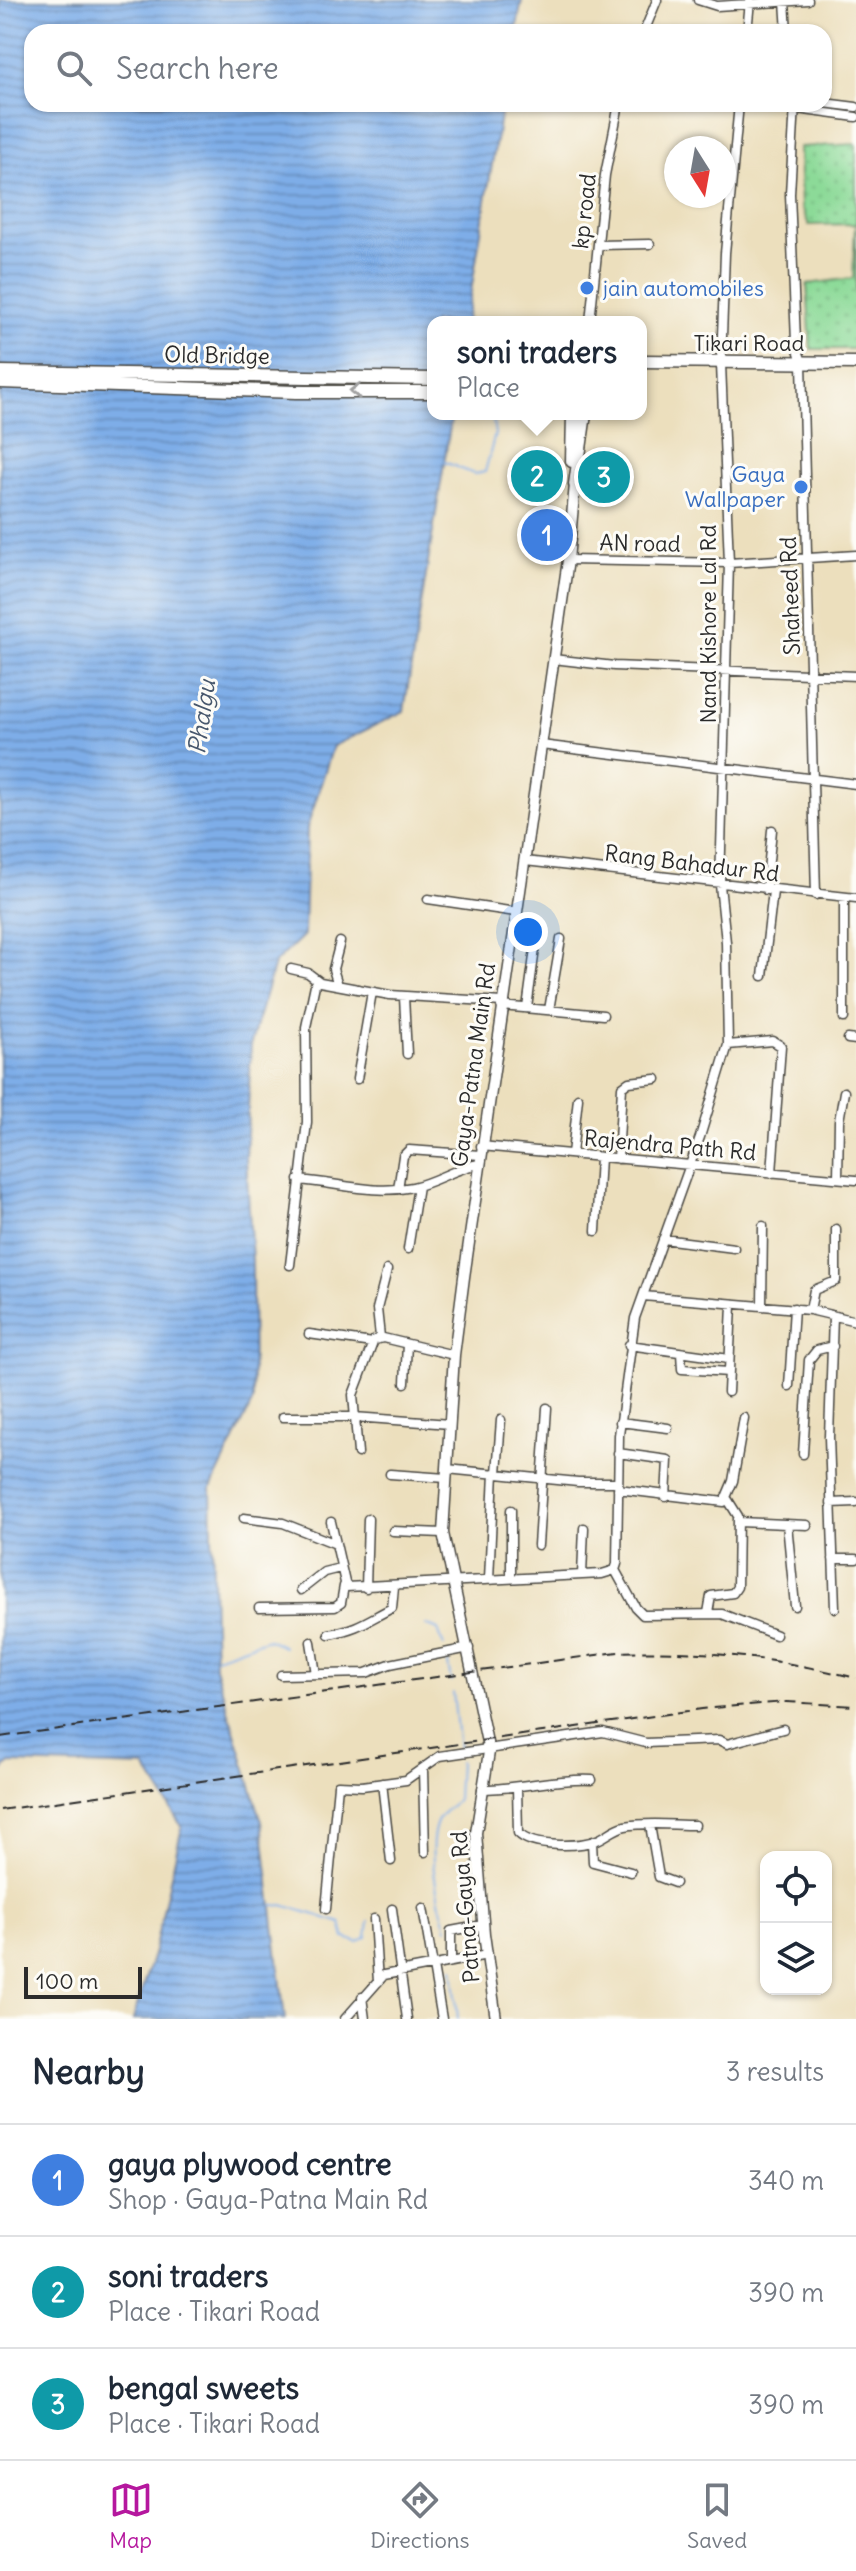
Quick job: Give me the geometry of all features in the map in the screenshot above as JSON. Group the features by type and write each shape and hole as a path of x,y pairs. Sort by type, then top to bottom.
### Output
{"highway":[{"name":"Tikari Road","path":"647,361 856,363"},
{"name":"Old Bridge","path":"0,372 427,379"},
{"path":"0,382 296,392 427,392"},
{"path":"573,420 572,468 575,484"},
{"path":"575,484 584,420"}],"main road":[{"name":"Gaya-Patna Main Rd","path":"488,1748 470,1650 443,1533 454,1355 480,1155 568,560 575,484"},
{"name":"Patna-Gaya Rd","path":"488,1748 476,1833 483,1925 496,2019"}],"street":[{"path":"647,24 657,0"},
{"path":"698,0 717,6 808,0"},
{"path":"785,1 786,24"},
{"path":"748,24 750,2"},
{"path":"832,104 856,107"},
{"name":"kp road","path":"591,316 605,175 617,112"},
{"name":"Nand Kishore Lal Rd","path":"615,1570 618,1453 629,1345 728,1045 726,942 720,885 729,563 721,364 725,253 738,112"},
{"name":"Shaheed Rd","path":"790,112 796,342 802,363 816,895"},
{"path":"826,112 856,117"},
{"path":"599,245 650,244"},
{"name":"AN road","path":"568,560 729,563 807,555 856,555"},
{"path":"553,659 856,676"},
{"path":"541,745 856,784"},
{"path":"763,976 772,830"},
{"name":"Rang Bahadur Rd","path":"525,861 856,898"},
{"path":"844,897 844,1018"},
{"path":"428,899 516,912"},
{"path":"527,1008 537,934"},
{"path":"549,1010 561,939"},
{"path":"338,985 333,969 340,942"},
{"path":"291,969 308,973 316,980 404,997 603,1015"},
{"path":"290,1265 308,1096 306,1027 316,980"},
{"path":"357,1079 372,992"},
{"path":"404,997 407,1054"},
{"path":"728,1045 773,1041 781,1046 772,1173"},
{"path":"618,1159 622,1087 629,1082 656,1079"},
{"path":"838,1178 838,1131 844,1092"},
{"path":"572,1154 578,1098"},
{"name":"Rajendra Path Rd","path":"398,1189 403,1156 409,1150 480,1155 572,1154 856,1180"},
{"path":"299,1180 367,1192 398,1189 418,1186 480,1155"},
{"path":"596,1231 600,1157"},
{"path":"408,1249 418,1186"},
{"path":"762,1305 763,1226"},
{"path":"810,1310 814,1290 836,1281 836,1229"},
{"path":"663,1239 734,1248"},
{"path":"358,1453 355,1390 376,1340 377,1309 387,1270"},
{"path":"643,1296 794,1308 856,1321"},
{"path":"728,1392 732,1305"},
{"path":"789,1386 794,1308"},
{"path":"833,1316 831,1503 835,1608"},
{"path":"309,1334 407,1344 454,1355"},
{"path":"405,1383 407,1344"},
{"path":"629,1345 729,1359"},
{"path":"803,1454 809,1360 817,1350 833,1346"},
{"path":"681,1353 682,1369 729,1372"},
{"path":"538,1545 547,1408"},
{"path":"283,1417 354,1417 450,1424"},
{"path":"708,1613 711,1596 733,1593 737,1587 739,1522 728,1500 744,1418"},
{"path":"489,1579 501,1420"},
{"path":"620,1422 668,1428"},
{"path":"618,1453 668,1460 666,1497"},
{"path":"390,1474 496,1473 618,1485 666,1497 714,1503 728,1500"},
{"path":"831,1503 856,1502"},
{"path":"511,1510 511,1578"},
{"path":"244,1518 283,1523 336,1544"},
{"path":"366,1588 368,1519"},
{"path":"259,1608 335,1607 341,1603 344,1586 331,1522"},
{"path":"739,1522 807,1525"},
{"path":"787,1524 795,1606"},
{"path":"582,1575 584,1528"},
{"path":"393,1531 443,1533"},
{"path":"833,1559 856,1559"},
{"path":"301,1590 324,1572 340,1568"},
{"path":"344,1586 394,1587 582,1575 615,1570 640,1614 708,1613 732,1616 776,1635"},
{"path":"329,1634 361,1628 372,1616 390,1609 395,1602 394,1587"},
{"path":"311,1642 316,1674"},
{"path":"281,1675 366,1673 390,1664 470,1650"},
{"path":"326,1909 336,1786 406,1780 440,1756 545,1739 603,1732 646,1743 719,1740 731,1744 783,1729"},
{"path":"423,1769 425,1852"},
{"path":"482,1789 517,1787 562,1778 592,1780"},
{"path":"382,1783 391,1861"},
{"path":"517,1787 520,1836 555,1844 592,1842 623,1826 695,1825"},
{"path":"650,1825 659,1877 675,1883"},
{"path":"592,1842 593,1862 631,1872"},
{"path":"423,1908 442,2019"},
{"path":"392,1909 407,2019"},
{"path":"374,1919 378,1983"},
{"path":"451,1961 451,1931 483,1925"},
{"path":"345,2019 384,1975 487,1955"},
{"path":"362,1997 365,2019"}],"green space":[{"path":"856,144 856,349 811,349 807,284 853,278 855,224 809,225 801,207 799,147"}],"water":[{"name":"Phalgu","path":"0,0 522,0 518,24 24,24 24,112 501,112 467,316 427,316 427,420 451,420 404,711 333,746 307,828 304,935 274,964 251,1043 246,1158 252,1260 253,1401 211,1488 215,1667 262,1822 285,2019 133,2019 154,1951 182,1827 145,1767 10,1763 0,1773"}],"waterway":[{"path":"442,461 474,474 485,472 495,434 493,420"},
{"path":"426,1625 438,1630 444,1646"},
{"path":"216,1657 268,1639 284,1647"},
{"path":"447,1657 451,1682"},
{"path":"453,1693 459,1749"},
{"path":"447,1928 437,1890 433,1846 437,1822 457,1799 459,1762"},
{"path":"273,1906 283,1905 341,1923 345,1938 358,1942 367,1937 369,1921"},
{"path":"453,1968 458,2019"}],"railway":[{"path":"0,1737 618,1652 738,1656 856,1678"},
{"path":"0,1810 702,1709 786,1702 856,1706"}],"place":[{"name":"jain automobiles","path":"587,288"},
{"name":"soni traders","path":"537,476"},
{"name":"bengal sweets","path":"604,477"},
{"name":"Gaya Wallpaper","path":"801,487"},
{"name":"gaya plywood centre","path":"547,535"}]}
